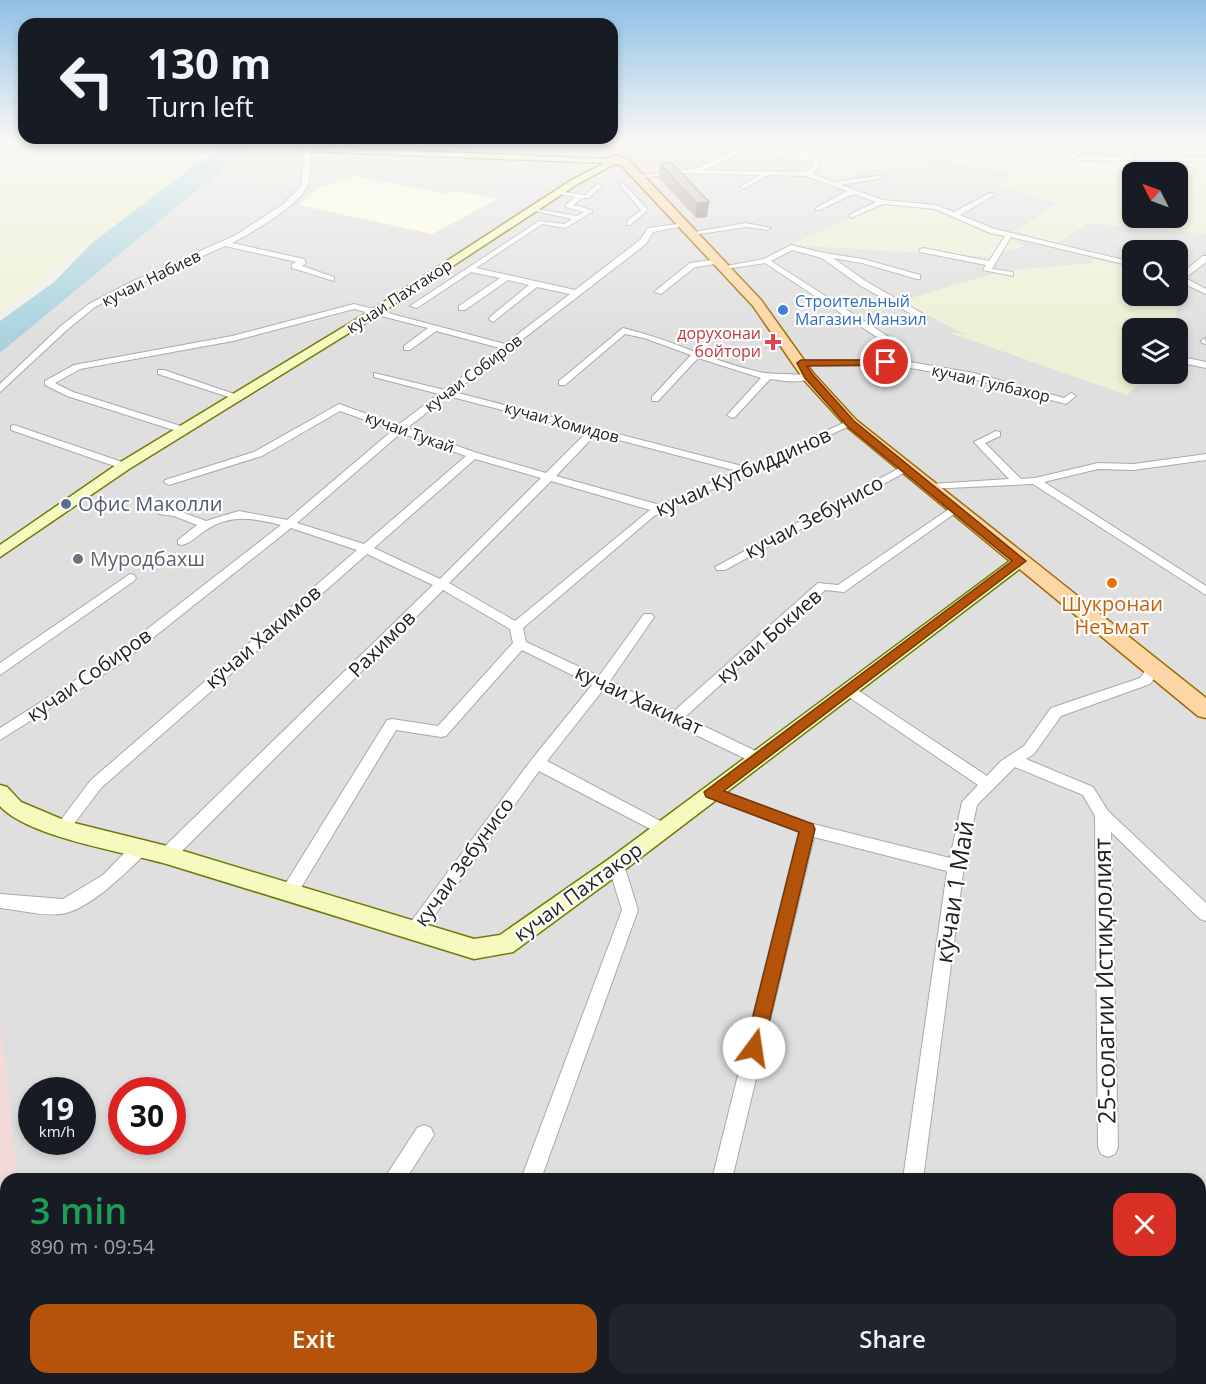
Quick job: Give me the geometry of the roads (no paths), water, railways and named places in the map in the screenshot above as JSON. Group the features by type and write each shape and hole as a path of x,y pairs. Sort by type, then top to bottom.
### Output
{"main road":[{"name":"кучаи Пахтакор","path":"0,552 25,532 124,466 374,314 538,206"},
{"path":"668,206 757,303 805,370 851,423 1206,710"},
{"name":"кучаи Пахтакор","path":"0,793 14,808 63,829 167,855 474,949 505,945 616,865 1020,561"}],"street":[{"name":"кучаи Набиев","path":"0,389 82,313 106,297 222,243 258,223 282,206"},
{"path":"533,209 578,218 590,211 569,206"},
{"path":"630,223 645,210 641,206"},
{"path":"818,209 825,206"},
{"path":"851,216 874,206"},
{"path":"927,206 956,214 986,228 1009,235 1122,262"},
{"path":"956,214 971,206"},
{"name":"кучаи Пахтакор","path":"414,306 544,221 566,226 578,218"},
{"name":"кучаи Собиров","path":"0,735 115,661 289,524 398,430 643,242 651,230 746,225 767,228"},
{"path":"506,227 526,231"},
{"path":"1009,235 987,270 1010,273"},
{"path":"222,243 301,261 295,266 331,279"},
{"path":"657,292 693,265 766,261 791,247 863,261 917,277"},
{"path":"923,250 991,264"},
{"path":"466,253 487,258"},
{"path":"821,254 864,284 924,318"},
{"path":"1188,271 1206,258"},
{"path":"766,261 900,348 903,351 899,363"},
{"path":"469,269 576,293"},
{"path":"433,303 481,272"},
{"path":"462,308 506,278"},
{"path":"425,280 445,285"},
{"path":"1188,283 1206,292"},
{"name":"кучаи Собиров","path":"493,319 536,284"},
{"path":"183,430 70,394 48,383 77,367 233,338 354,306 374,314 507,347"},
{"path":"407,348 433,329"},
{"name":"кучаи Гулбахор","path":"562,383 623,331 738,369 795,379 805,370 899,363 974,376 1066,401 1071,396"},
{"path":"655,399 696,355"},
{"path":"1188,361 1206,365"},
{"path":"161,372 238,397"},
{"name":"кучаи Хомидов","path":"376,375 747,470"},
{"path":"732,416 769,375"},
{"name":"кучаи Тукай","path":"169,482 258,454 339,407 398,430 548,478 660,509"},
{"name":"кучаи Кутбиддинов","path":"516,627 650,514 851,423"},
{"path":"14,428 124,466"},
{"name":"Рахимов","path":"167,855 444,583 594,430"},
{"path":"996,434 979,442 1018,482"},
{"name":"кӯчаи Хакимов","path":"63,829 96,784 473,454"},
{"path":"931,487 1035,481 1098,466 1134,467 1206,458"},
{"name":"кучаи Зебунисо","path":"722,567 907,467"},
{"path":"1035,481 1206,591"},
{"name":"кучаи Бокиев","path":"676,717 822,586 840,589 956,509"},
{"path":"163,512 176,513 204,524"},
{"path":"182,542 204,524 236,514 289,524 365,548 444,583 516,627 520,644 441,732 392,724 290,891"},
{"path":"0,670 130,578"},
{"name":"кучаи Зебунисо","path":"413,932 537,763 602,682 648,617"},
{"name":"кучаи Хакикат","path":"520,644 676,717 757,758"},
{"name":"кӯчаи 1 Май","path":"915,1173 956,867 970,802 1012,760 1029,750 1056,712 1145,681 1154,669"},
{"path":"848,690 988,784"},
{"name":"25-солагии Истиқлолият","path":"1012,760 1088,791 1102,815 1206,914"},
{"path":"537,763 663,829"},
{"path":"711,792 807,829 956,867"},
{"name":"25-солагии Истиқлолият","path":"1102,815 1108,1147"},
{"path":"723,1173 807,829"},
{"path":"0,901 60,907 67,905 109,880 140,848"},
{"path":"533,1173 630,910 616,865"},
{"path":"398,1173 424,1135"}],"water":[{"path":"141,206 178,206 0,353 0,321 54,282 92,243"}],"place":[{"name":"Строительный Магазин Манзил","path":"783,310"},
{"name":"дорухонаи бойтори","path":"773,342"},
{"name":"Офис Маколли","path":"66,504"},
{"name":"Муродбахш","path":"78,559"},
{"name":"Шукронаи Неъмат","path":"1112,583"}]}
